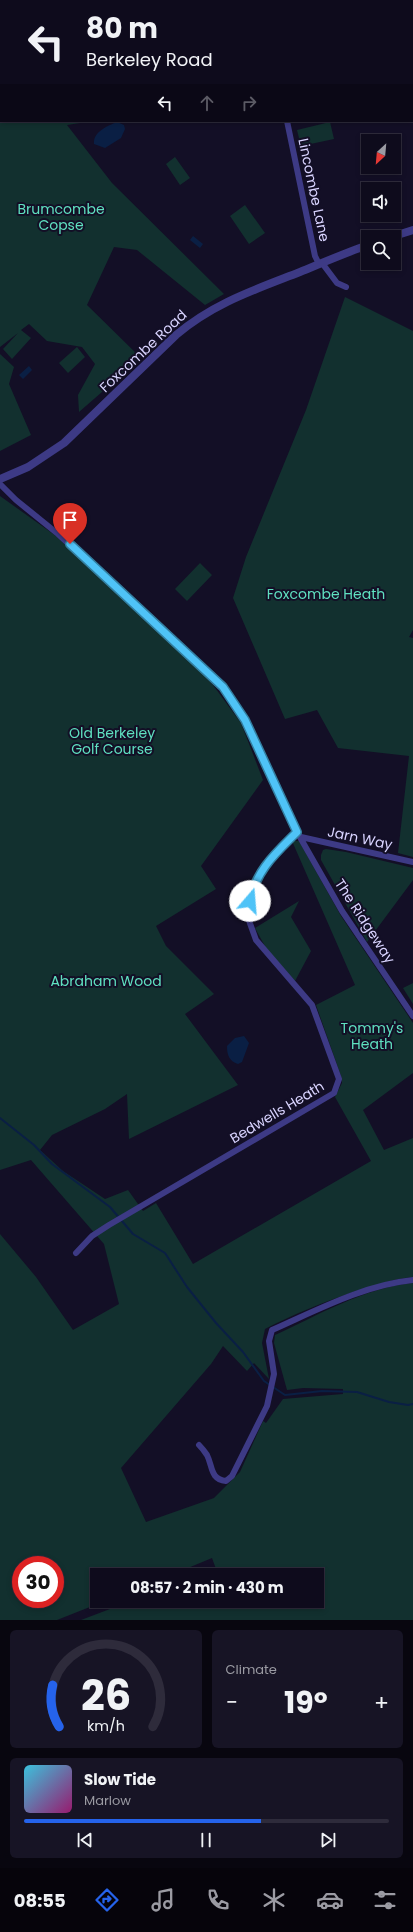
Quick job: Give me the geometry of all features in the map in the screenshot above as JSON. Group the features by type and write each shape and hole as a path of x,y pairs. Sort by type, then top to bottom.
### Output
{"street":[{"name":"Lincombe Lane","path":"287,122 315,256 337,283 346,287"},
{"path":"401,234 413,230"},
{"name":"Foxcombe Road","path":"0,479 28,467 64,443 176,335 195,319 221,304 361,248"},
{"name":"The Ridgeway","path":"0,484 16,500 58,534 223,687 245,720 299,834 342,911 413,1016"},
{"name":"Jarn Way","path":"299,834 413,862"},
{"name":"Bedwells Heath","path":"76,1253 92,1236 108,1225 334,1093 339,1079 312,1005 256,940 247,915 253,888 270,858 299,834"},
{"path":"199,1445 207,1454 213,1475 218,1480 226,1481 232,1476 267,1406 274,1374 269,1341 272,1330 344,1298 398,1282 413,1280"}],"green space":[{"name":"Brumcombe Copse","path":"0,122 86,122 67,125 112,183 224,294 205,305 137,250 114,247 87,305 141,358 79,412 78,395 95,364 82,347 47,341 29,324 21,330 31,338 12,359 3,349 18,333 0,347"},
{"path":"330,122 334,139 301,146 297,130"},
{"path":"175,157 190,178 180,185 166,164"},
{"path":"245,205 265,233 249,244 230,216"},
{"name":"Foxcombe Heath","path":"345,297 413,331 413,630 409,637 413,638 413,857 398,853 409,756 338,748 317,710 285,719 233,598 246,557 306,410"},
{"path":"77,347 85,357 68,373 59,363"},
{"path":"0,354 14,367 9,384 31,435 0,451"},
{"path":"0,496 56,536 176,646 213,685 241,723 263,780 201,866 216,889 156,926 166,946 214,994 185,1014 238,1085 129,1139 127,1094 105,1109 52,1135 40,1150 63,1171 105,1199 128,1190 143,1211 156,1203 193,1264 371,1161 335,1097 342,1083 341,1076 316,1005 355,985 292,841 299,841 341,916 413,1023 413,1073 363,1110 384,1150 413,1138 413,1277 390,1281 330,1300 265,1329 262,1343 269,1379 254,1363 247,1371 223,1346 211,1364 121,1468 146,1522 214,1498 240,1472 263,1421 266,1423 283,1399 343,1394 343,1389 303,1388 287,1390 274,1343 275,1335 359,1296 377,1290 413,1283 413,1620 81,1620 113,1608 324,1608 324,1568 216,1568 212,1558 188,1568 90,1568 90,1607 57,1620 0,1620 0,1234 36,1277 73,1330 119,1304 104,1244 31,1160 0,1170"},
{"path":"200,563 212,575 187,601 175,589"},
{"path":"326,849 346,852 413,868 413,880 367,942 321,860 323,850"},
{"path":"299,901 291,917 311,951 295,981 266,948 255,928"},
{"path":"413,983 413,1004 403,988"}],"water":[{"path":"117,122 124,125 125,129 121,138 105,148 94,144 96,136 101,130"},
{"path":"193,236 203,244 200,248 190,240"},
{"path":"29,366 32,370 23,379 19,375"},
{"path":"244,1036 249,1043 242,1062 238,1064 232,1061 229,1057 227,1046 235,1038"}],"waterway":[{"path":"0,1118 34,1145 52,1164 110,1207 133,1234 165,1253 187,1287 216,1323 243,1352 264,1381 285,1395 322,1391 357,1392 389,1402 408,1405 413,1404"}],"route":[{"path":"70,544 179,644 223,687 245,720 265,760 297,832 270,858 253,888 250,901"}],"park label":[{"name":"Old Berkeley Golf Course","path":"112,742"},
{"name":"Abraham Wood","path":"106,981"},
{"name":"Tommy's Heath","path":"372,1036"}]}
